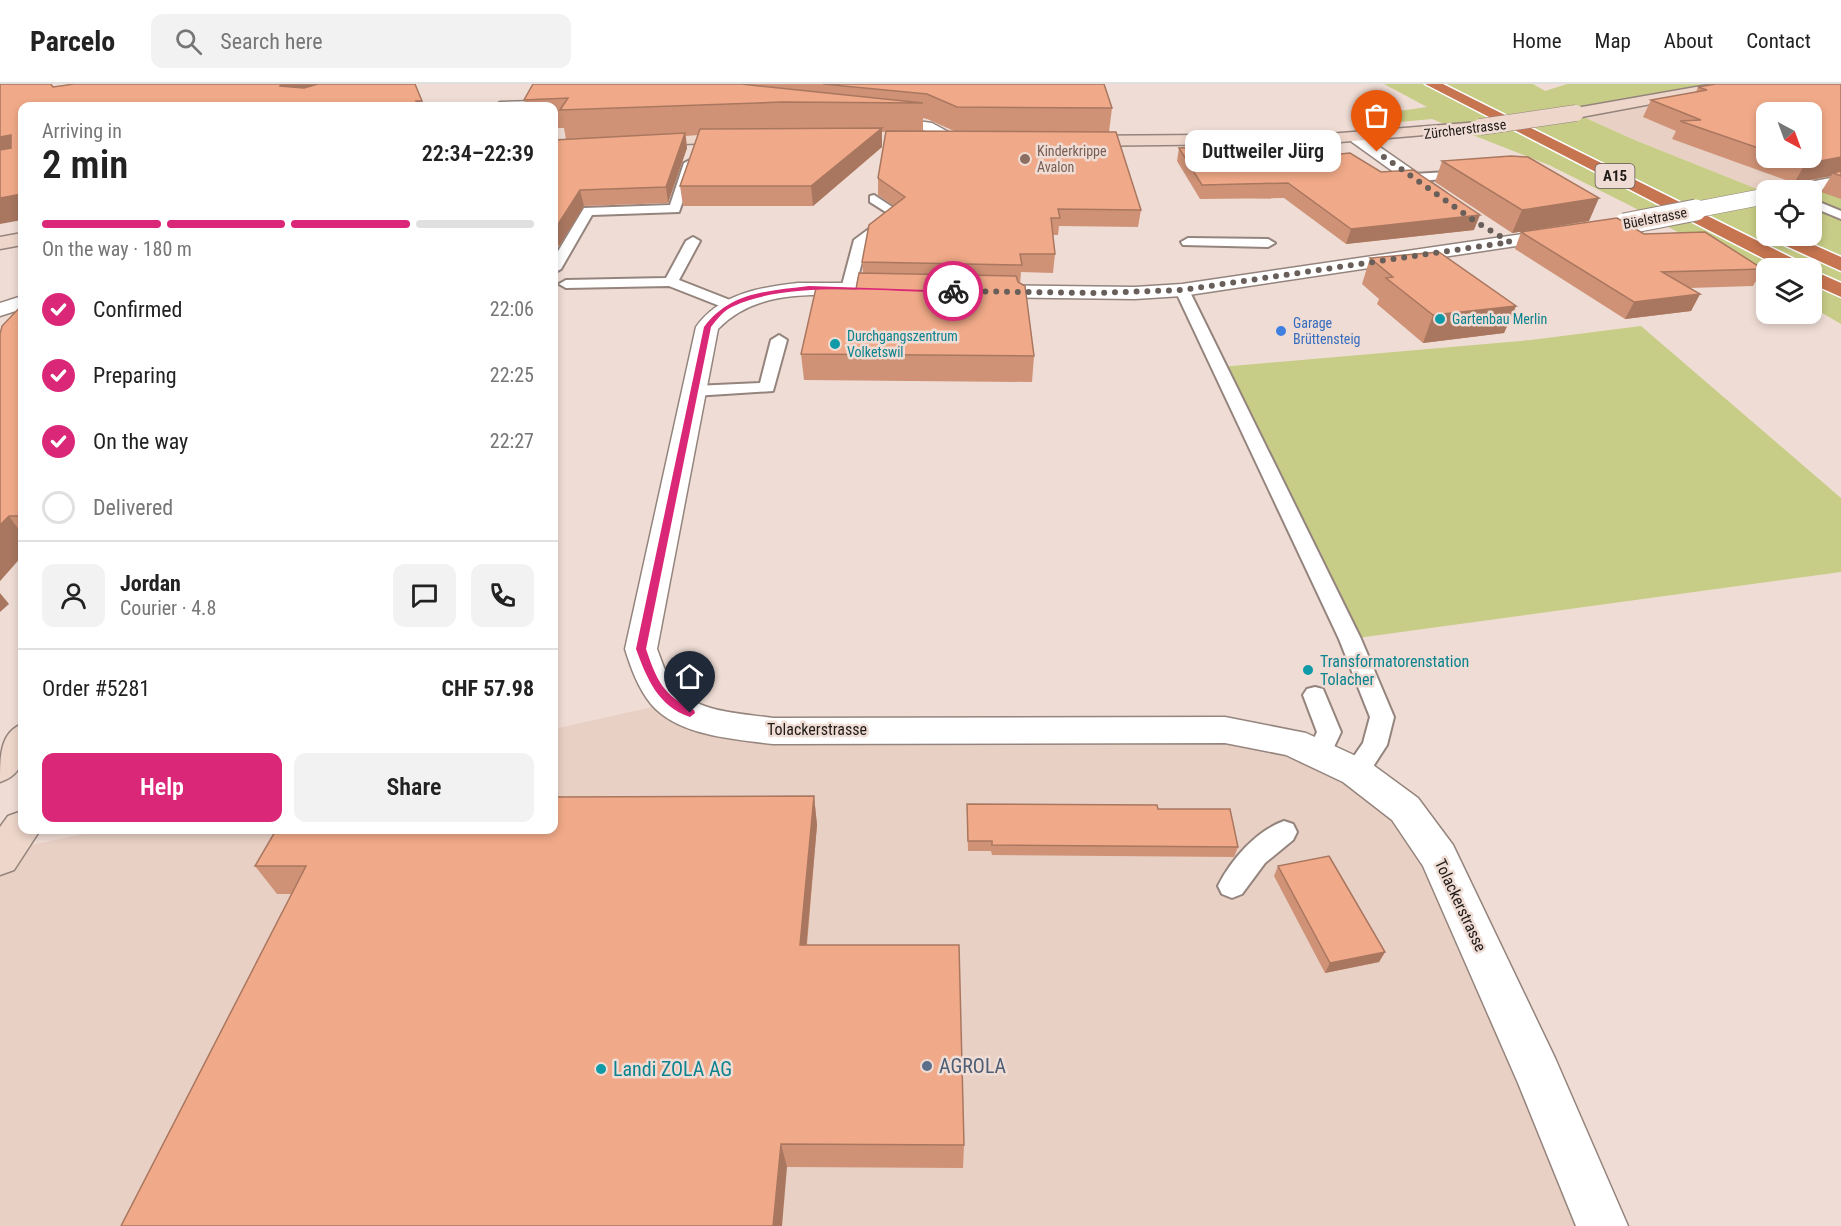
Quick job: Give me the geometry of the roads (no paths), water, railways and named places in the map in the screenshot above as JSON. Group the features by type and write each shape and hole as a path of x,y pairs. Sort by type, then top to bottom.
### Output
{"highway":[{"name":"A15","path":"1432,84 1777,258"},
{"path":"1510,104 1561,129"},
{"path":"1695,194 1746,219"},
{"path":"1801,246 1841,265"},
{"path":"1822,281 1841,291"}],"main road":[{"name":"Zürcherstrasse","path":"1059,141 1358,139 1480,127 1576,113 1737,84"},
{"path":"558,142 617,138 649,140"},
{"path":"558,148 649,140 756,139"},
{"path":"908,140 961,140"},
{"path":"0,231 18,227"},
{"path":"0,243 18,240"},
{"path":"0,858 18,833"}],"street":[{"path":"558,103 585,103"},
{"path":"861,118 927,126 961,140"},
{"path":"1358,139 1458,210"},
{"path":"1822,185 1841,181"},
{"name":"Büelstrasse","path":"1601,228 1756,198"},
{"path":"1485,227 1510,242"},
{"path":"964,291 1023,298 1182,290 1578,231"},
{"name":"Tolackerstrasse","path":"883,290 809,288 768,293 730,305 707,327 641,649 651,676 670,703 690,713 715,721 773,731 1225,730 1293,743 1356,772 1405,809 1439,857 1538,1074 1602,1226"},
{"path":"0,310 18,303"}],"lane":[{"path":"558,262 588,211 675,209 698,139"},
{"path":"1413,178 1479,173"},
{"path":"848,289 861,240 897,214 874,199"},
{"path":"1822,207 1841,215"},
{"path":"671,282 693,241"},
{"path":"1188,242 1268,243"},
{"path":"566,284 671,282 730,305"},
{"path":"1182,290 1350,639 1382,717 1375,746 1356,772"},
{"path":"694,391 766,388 779,340"},
{"path":"1315,695 1329,732 1317,755"},
{"path":"1232,886 1255,855 1284,832"}],"place":[{"name":"Duttweiler Jürg","path":"1377,152"},
{"name":"Kinderkrippe Avalon","path":"1025,159"},
{"name":"Gartenbau Merlin","path":"1440,319"},
{"name":"Garage Brüttensteig","path":"1281,331"},
{"name":"Durchgangszentrum Volketswil","path":"835,344"},
{"name":"Transformatorenstation Tolacher","path":"1308,670"},
{"name":"AGROLA","path":"927,1066"},
{"name":"Landi ZOLA AG","path":"601,1069"}]}
